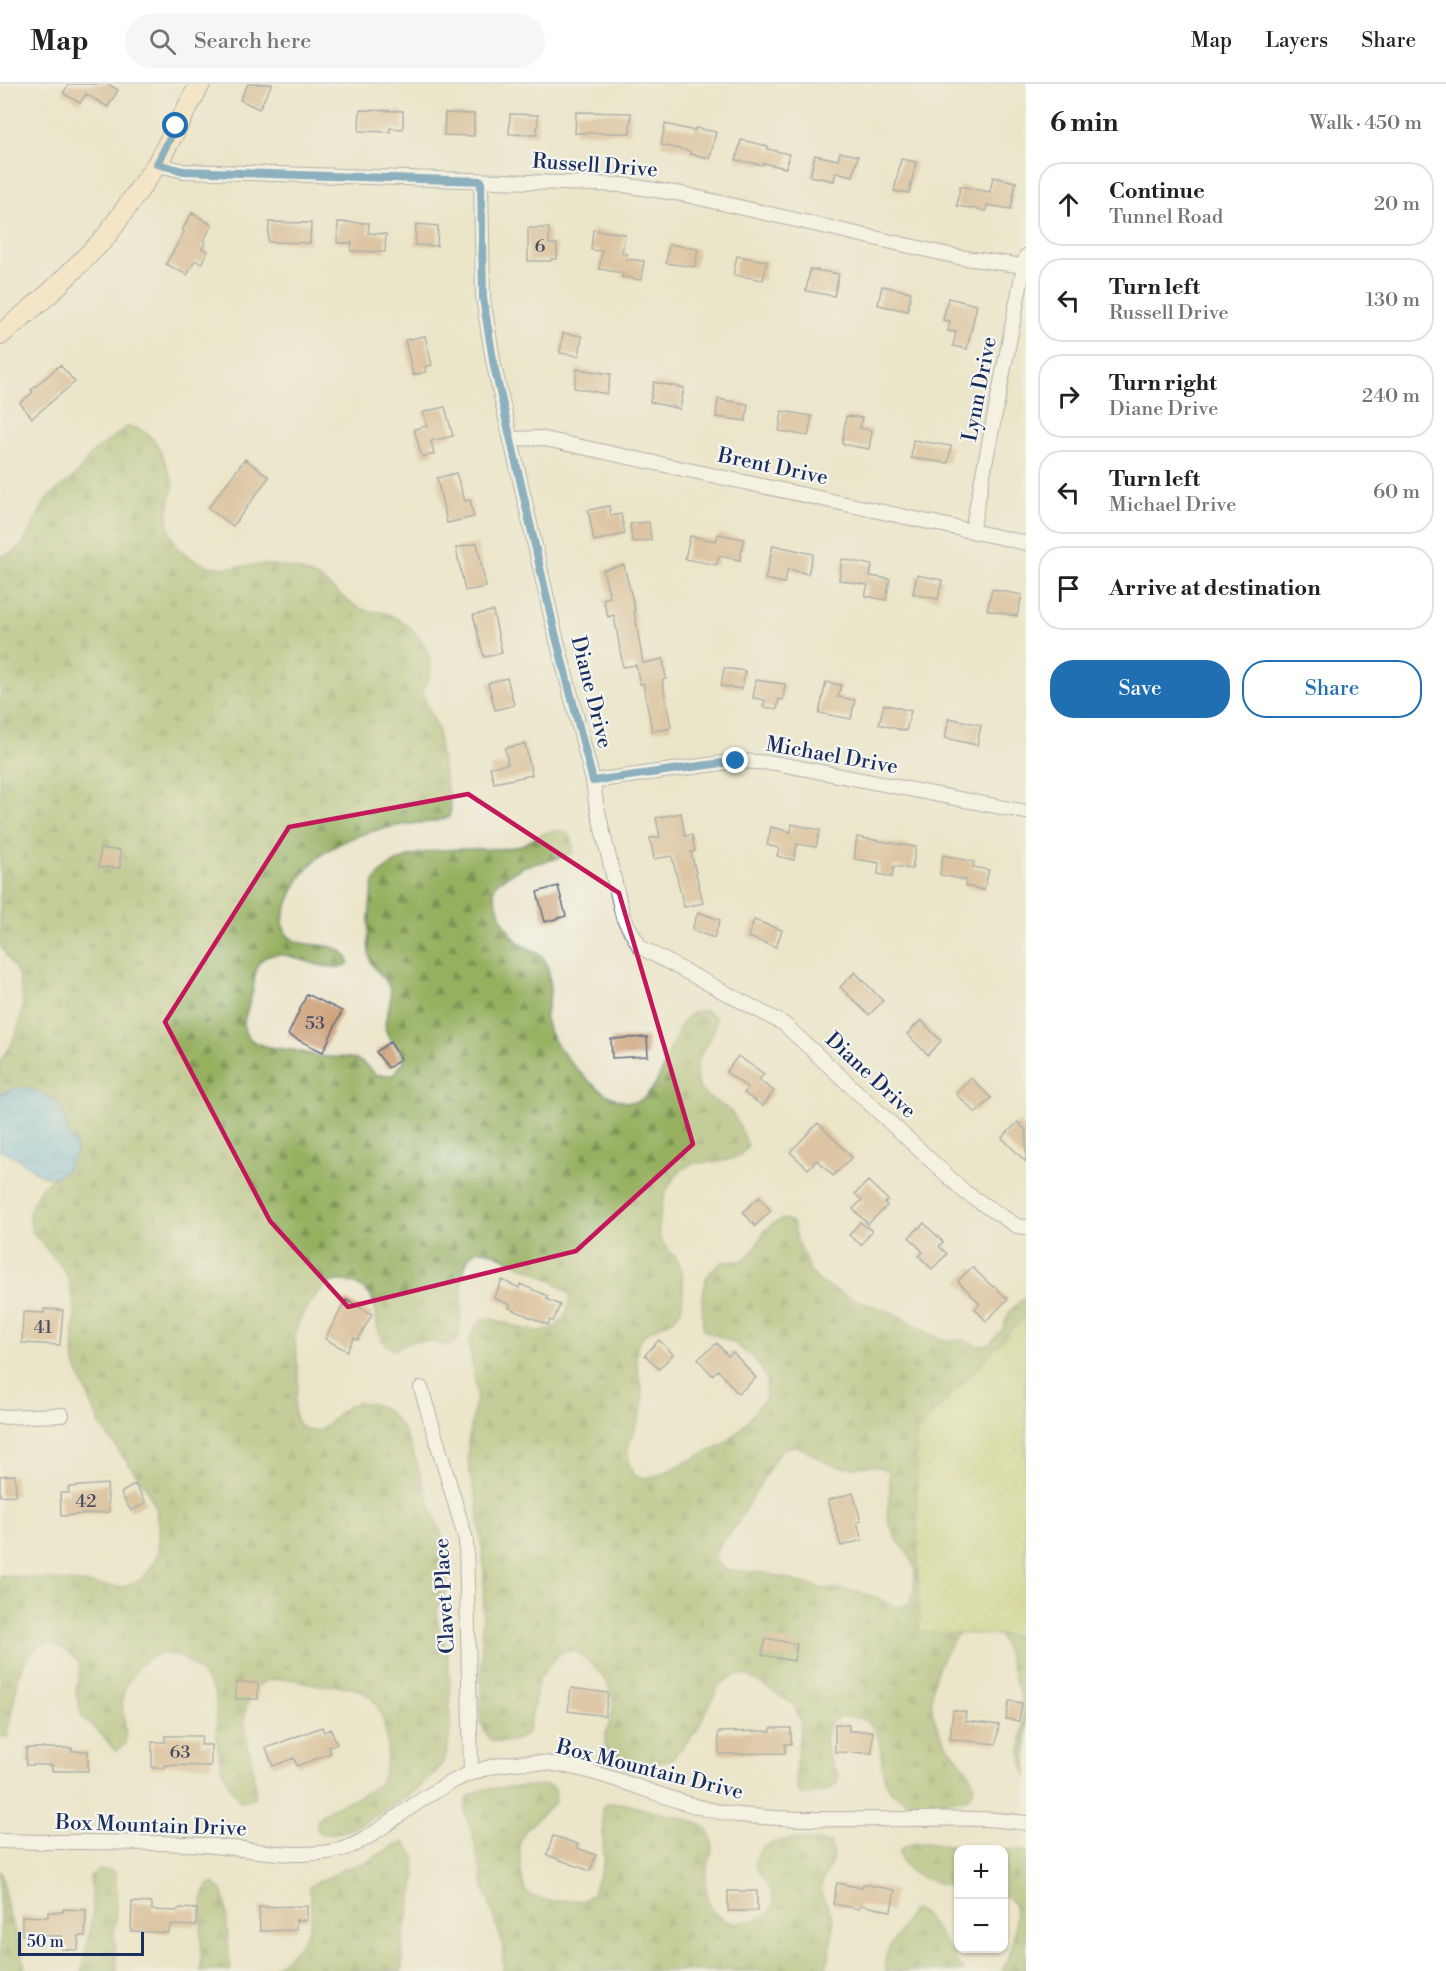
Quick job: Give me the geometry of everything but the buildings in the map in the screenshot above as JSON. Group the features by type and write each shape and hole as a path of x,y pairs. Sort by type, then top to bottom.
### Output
{"main road":[{"path":"0,335 50,293 105,238 157,164 200,84"}],"street":[{"name":"Russell Drive","path":"157,164 183,171 623,185 682,194 958,257 1025,261"},
{"name":"Diane Drive","path":"481,181 483,298 494,366 623,917 640,947 784,1024 966,1193 1017,1226 1026,1227"},
{"name":"Lynn Drive","path":"972,530 1025,261"},
{"name":"Brent Drive","path":"511,439 540,438 1026,543"},
{"name":"Michael Drive","path":"593,781 736,761 775,764 1026,812"},
{"name":"Clavet Place","path":"421,1388 466,1540 471,1773"},
{"path":"0,1417 62,1415"},
{"name":"Box Mountain Drive","path":"0,1841 200,1845 309,1854 342,1850 369,1837 439,1787 492,1766 514,1762 558,1765 598,1774 702,1807 737,1815 825,1820 980,1818 1026,1822"}],"highlighted area":[{"path":"468,794 619,893 693,1144 576,1251 348,1307 270,1221 165,1022 289,827"}],"green space":[{"path":"127,427 142,430 153,439 161,451 172,478 169,524 174,540 184,553 209,566 227,568 273,565 310,574 357,607 388,614 404,623 423,642 430,659 431,671 423,694 438,730 451,809 449,817 357,836 325,853 312,864 292,893 284,916 284,929 289,937 297,941 336,948 344,953 349,962 345,966 334,967 283,955 262,959 256,971 244,1020 244,1029 251,1040 264,1046 318,1056 351,1058 363,1063 376,1075 392,1075 404,1062 401,1052 390,1038 385,1026 391,1000 389,986 372,964 369,949 371,900 374,883 380,873 399,860 421,853 509,848 519,846 550,831 565,832 573,843 573,853 524,866 497,882 493,891 508,930 516,940 545,960 550,987 546,1023 560,1050 573,1065 603,1092 619,1100 634,1102 646,1096 653,1088 685,1019 694,1012 704,1010 715,1017 713,1032 698,1062 697,1082 699,1088 707,1096 731,1112 748,1145 744,1151 732,1159 693,1163 685,1167 673,1179 665,1194 659,1234 680,1266 683,1298 680,1312 676,1317 649,1331 639,1342 637,1349 636,1357 643,1401 642,1411 629,1444 629,1463 634,1476 644,1478 661,1474 724,1444 741,1429 766,1397 766,1379 754,1359 734,1343 705,1331 702,1301 706,1278 713,1269 723,1262 740,1261 746,1258 765,1230 774,1223 784,1219 794,1225 797,1241 810,1271 820,1282 855,1300 893,1313 938,1338 950,1341 962,1340 978,1346 989,1345 1002,1330 1010,1311 1026,1296 1026,1776 1021,1752 1022,1702 999,1635 961,1630 939,1666 932,1697 935,1722 939,1732 972,1779 974,1786 972,1793 966,1798 924,1803 910,1802 898,1796 889,1787 884,1776 879,1739 874,1729 865,1721 848,1717 833,1721 827,1730 828,1754 838,1775 834,1787 824,1792 801,1795 797,1790 795,1772 801,1722 793,1704 747,1675 735,1675 720,1684 697,1730 674,1757 650,1764 620,1757 608,1751 605,1742 613,1705 609,1686 597,1669 573,1650 561,1652 539,1679 528,1732 510,1741 489,1739 481,1723 480,1711 484,1569 477,1500 470,1476 468,1458 468,1442 477,1395 469,1343 475,1327 483,1319 488,1318 528,1330 550,1330 559,1324 566,1313 571,1296 543,1276 484,1250 473,1253 464,1269 460,1330 457,1341 450,1345 415,1341 395,1350 387,1346 379,1336 372,1298 360,1286 343,1281 330,1283 313,1299 298,1323 295,1340 298,1385 294,1413 299,1424 307,1429 320,1430 341,1411 356,1403 372,1404 386,1410 397,1421 405,1435 442,1536 448,1577 445,1593 437,1611 437,1619 447,1653 450,1726 449,1741 443,1762 432,1776 407,1796 361,1824 337,1833 320,1833 317,1824 320,1816 367,1792 377,1785 383,1776 387,1754 385,1728 382,1716 369,1696 350,1687 321,1685 292,1679 273,1679 261,1684 253,1693 247,1706 245,1719 255,1796 251,1800 240,1801 225,1777 221,1765 217,1740 216,1699 213,1689 192,1664 181,1657 170,1654 149,1658 140,1666 132,1676 123,1696 126,1737 125,1744 116,1752 104,1737 82,1717 76,1693 80,1667 78,1661 63,1649 50,1643 39,1645 23,1664 7,1737 0,1737 0,1575 122,1587 142,1579 158,1553 156,1508 145,1486 101,1427 76,1367 73,1356 75,1309 68,1279 62,1267 33,1233 30,1224 29,1212 36,1196 43,1186 66,1170 72,1160 69,1136 54,1100 22,1088 0,1094 0,1060 9,1049 16,1033 23,1002 18,974 0,945 0,557 14,552 23,544 47,498 76,475 92,453","holes":["797,1446 835,1466 872,1466 889,1472 890,1490 887,1513 889,1524 915,1569 914,1592 909,1603 895,1607 875,1597 849,1590 821,1588 766,1573 729,1570 723,1568 715,1560 717,1548 733,1530 782,1448"]},
{"path":"1026,1314 1026,1636 919,1632 916,1433"},
{"path":"546,1785 556,1791 555,1802 525,1831 520,1848 525,1891 534,1897 550,1901 583,1900 592,1894 604,1861 602,1811 603,1806 608,1804 625,1804 680,1818 697,1823 708,1831 712,1841 712,1852 706,1875 707,1898 718,1916 732,1922 752,1920 771,1912 773,1898 769,1886 755,1864 758,1854 765,1847 774,1842 798,1839 830,1843 833,1849 832,1860 821,1888 833,1923 825,1971 503,1971 503,1945 484,1887 473,1836 465,1813 466,1801 469,1796 485,1789"},
{"path":"404,1842 414,1855 416,1877 403,1941 402,1971 269,1971 297,1948 307,1932 311,1915 310,1886 368,1861"},
{"path":"913,1843 954,1846 954,1887 922,1878 907,1867 899,1851"},
{"path":"1008,1850 1026,1851 1026,1971 1002,1971 1008,1957 1015,1920 1013,1905 1009,1900"},
{"path":"0,1870 7,1907 25,1971 0,1971"},
{"path":"99,1870 110,1870 115,1873 117,1901 114,1931 117,1971 82,1971 93,1910 90,1877"},
{"path":"214,1883 223,1892 226,1904 230,1971 201,1971 202,1903 208,1885"},
{"path":"916,1910 922,1913 935,1928 964,1971 886,1971 889,1948 910,1911"}],"water":[{"path":"20,1087 40,1092 58,1104 64,1115 67,1132 77,1150 67,1167 58,1176 49,1177 40,1174 11,1154 0,1151 0,1094"}],"route":[{"path":"176,126 157,164 183,171 481,181 483,298 494,366 554,629 593,781 736,761"}]}
